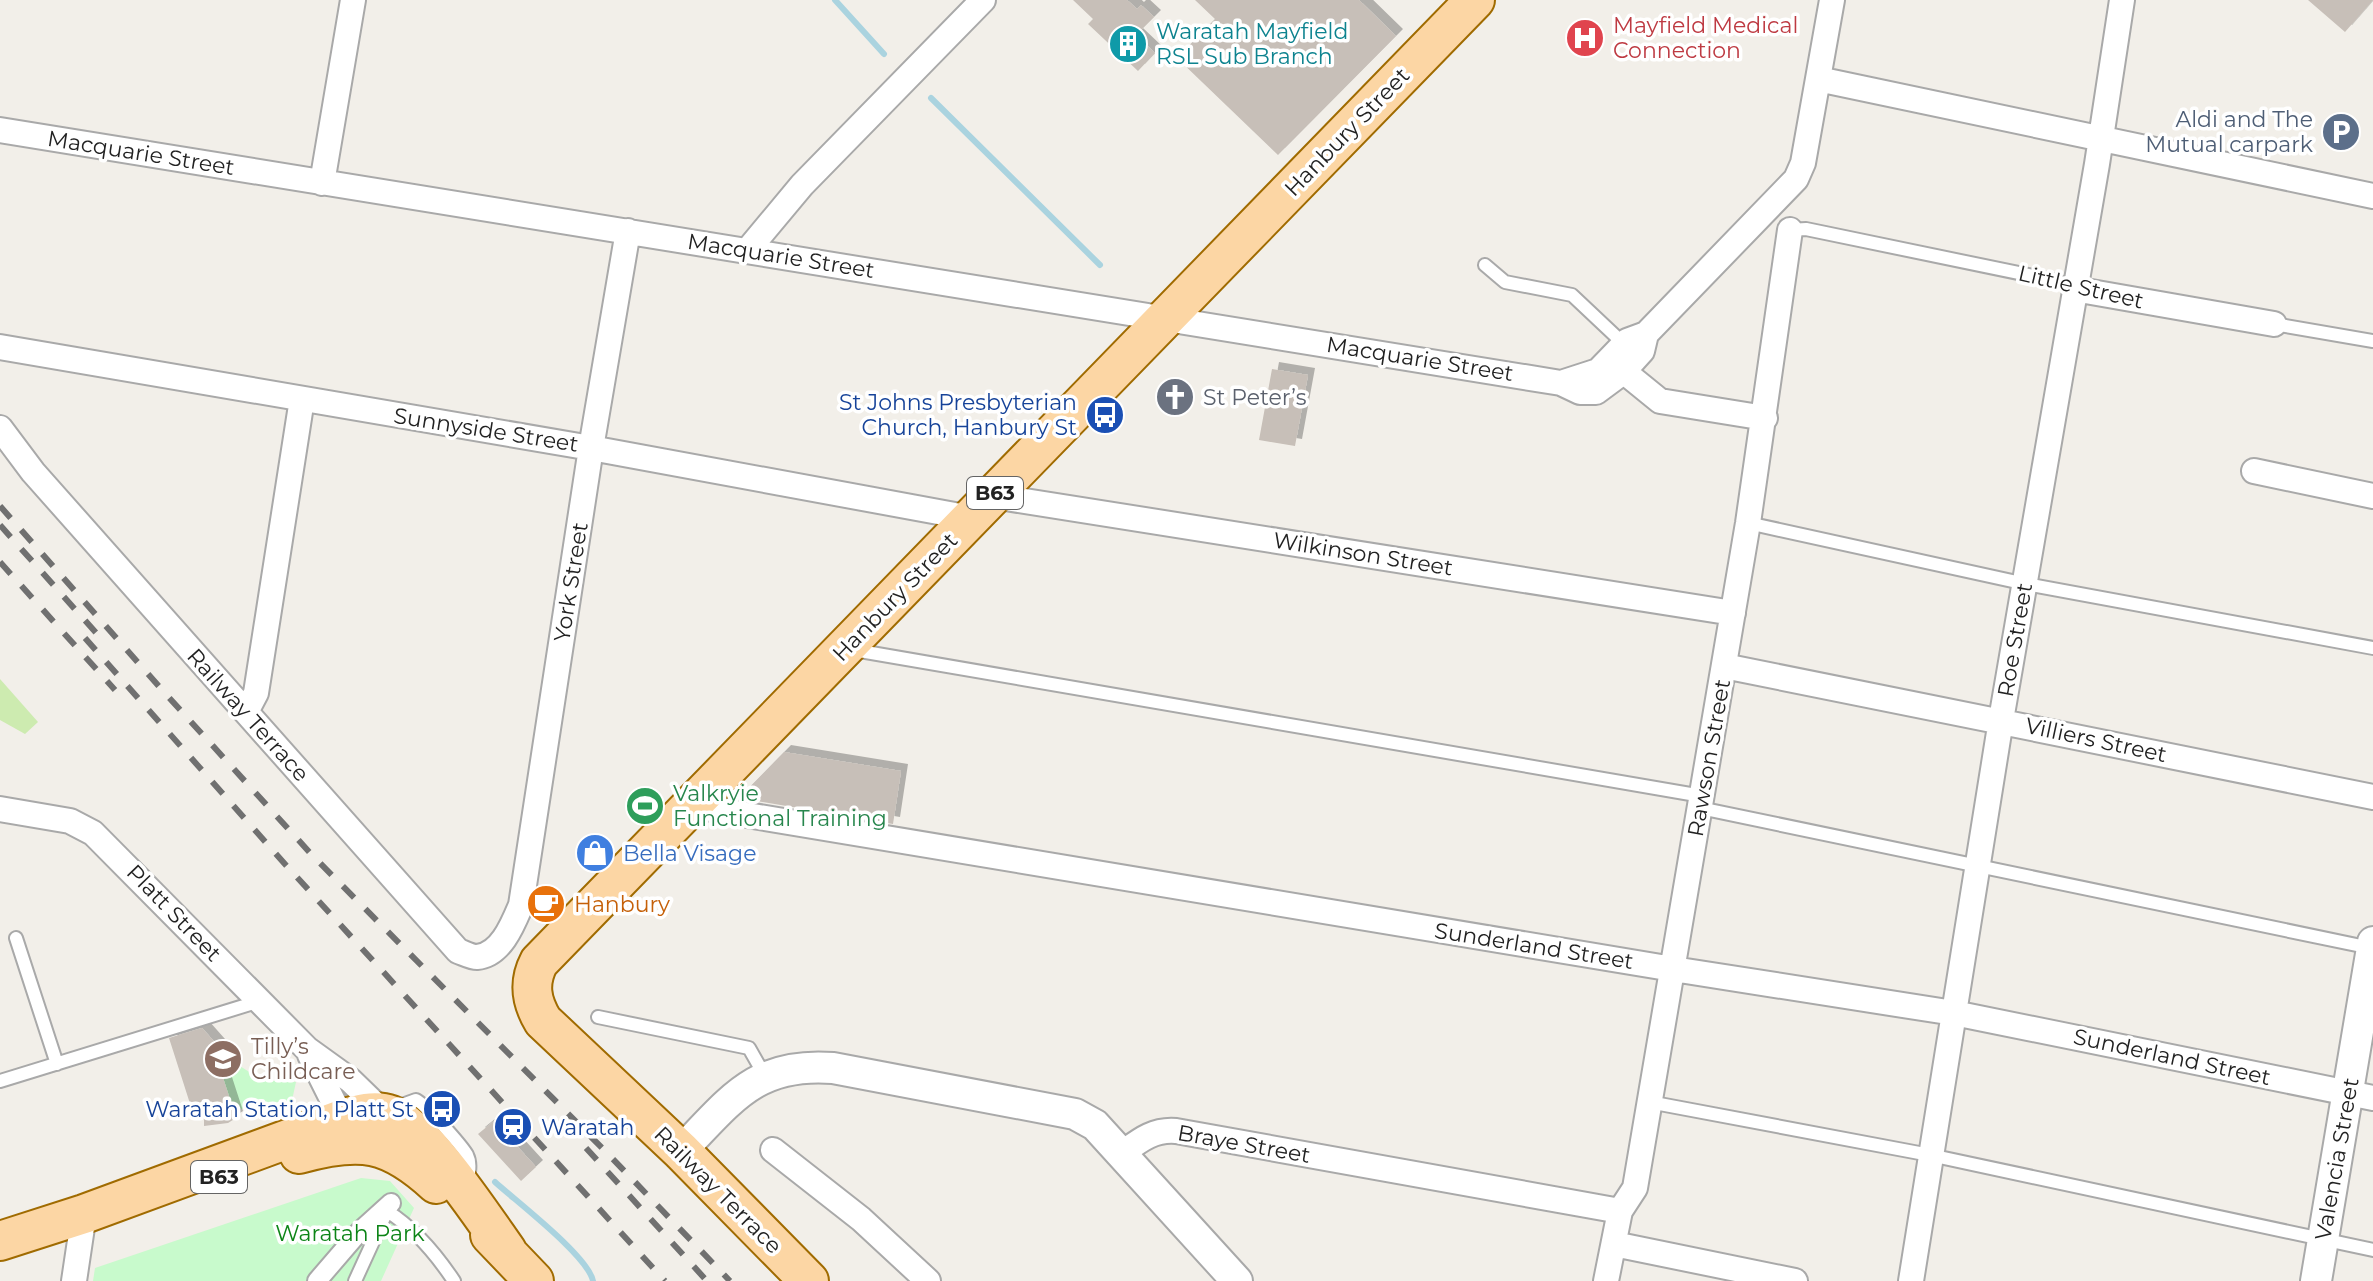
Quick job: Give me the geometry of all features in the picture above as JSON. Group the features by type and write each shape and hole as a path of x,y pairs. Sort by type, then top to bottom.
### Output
{"main road":[{"name":"Hanbury Street","path":"532,995 535,969 544,955 693,806 1475,0"},
{"name":"Railway Terrace","path":"532,995 537,1012 550,1028 681,1151 809,1281"},
{"name":"B63","path":"84,1214 342,1119 384,1113 403,1122 426,1165 534,1281"},
{"path":"342,1119 352,1127 386,1136 426,1165"},
{"name":"B63","path":"0,1241 84,1214 332,1145 353,1145 382,1148 426,1165 466,1194 507,1251"}],"street":[{"path":"322,183 353,0"},
{"path":"747,251 802,185 983,0"},
{"path":"1765,418 1660,401 1619,359 1796,179 1803,163 1832,0"},
{"name":"Roe Street","path":"1911,1281 1977,865 2122,0"},
{"path":"1818,79 2373,196"},
{"name":"Macquarie Street","path":"0,130 1561,383 1580,392 1596,392 1619,359"},
{"name":"Rawson Street","path":"1606,1281 1620,1211 1635,1188 1765,418 1790,230"},
{"name":"York Street","path":"511,931 521,905 591,448 628,231"},
{"name":"Little Street","path":"2074,289 2274,324"},
{"name":"Sunnyside Street","path":"0,347 591,448 982,507"},
{"path":"246,712 256,693 302,399"},
{"name":"Railway Terrace","path":"0,428 33,472 458,951 475,958 491,952 511,931"},
{"path":"2254,471 2373,496"},
{"name":"Wilkinson Street","path":"982,507 1733,613"},
{"name":"Villiers Street","path":"1724,666 2373,797"},
{"name":"Sunderland Street","path":"693,806 1954,1013 2361,1096"},
{"name":"Platt Street","path":"7,808 70,821 93,833 307,1049 350,1080 384,1113"},
{"name":"Valencia Street","path":"2316,1281 2323,1239 2361,1096 2373,942"},
{"name":"Platt Street","path":"307,1049 342,1119"},
{"path":"681,1151 733,1099 765,1076 800,1067 833,1068 1075,1114 1095,1125 1237,1281"},
{"name":"Braye Street","path":"1121,1154 1147,1136 1165,1130 1176,1131 1620,1211"},
{"path":"773,1150 861,1219 928,1281"},
{"path":"317,1281 360,1231 391,1203"},
{"path":"74,1281 84,1214"},
{"path":"1614,1244 1795,1281"}],"lane":[{"name":"Little Street","path":"1790,230 1806,229 2057,281 2074,289"},
{"path":"1485,265 1505,282 1572,295 1619,359"},
{"name":"Little Street","path":"2274,324 2373,341"},
{"path":"1748,523 2026,584 2373,648"},
{"path":"846,649 1701,802 1977,865 2372,948"},
{"path":"16,938 57,1064"},
{"path":"0,1081 260,1001"},
{"path":"598,1017 749,1048 765,1076"},
{"path":"384,1113 411,1100 426,1105 468,1158 470,1170 466,1194"},
{"path":"1649,1102 1930,1155 2373,1250"},
{"path":"355,1281 387,1211 404,1222 432,1251 454,1281"}],"green space":[{"path":"0,679 38,722 25,734 0,720"},
{"path":"218,1046 258,1077 296,1082 291,1105 253,1118 249,1106 234,1112 221,1072 206,1049"},
{"name":"Waratah Park","path":"361,1178 390,1181 414,1208 381,1281 93,1281 95,1268"}],"building":[{"name":"Waratah Mayfield RSL Sub Branch","path":"1073,0 1127,0 1137,9 1141,5 1154,17 1136,35 1155,53 1138,71 1088,24 1093,19"},
{"path":"1195,0 1359,0 1396,36 1278,155 1177,58 1215,19"},
{"path":"2308,0 2373,0 2345,32"},
{"path":"1272,369 1308,375 1295,446 1259,440"},
{"path":"784,752 901,771 893,824 739,798"},
{"path":"202,1028 218,1046 213,1047 236,1118 228,1123 204,1126 204,1119 199,1120 196,1112 193,1113 169,1038"},
{"path":"494,1121 536,1167 521,1181 478,1134"}],"waterway":[{"path":"835,0 884,54"},
{"path":"931,98 1100,265"},
{"path":"495,1182 566,1244 588,1270 593,1281"}],"railway":[{"path":"0,506 312,855 730,1281"},
{"path":"0,525 106,644"},
{"path":"0,562 115,690"},
{"path":"85,638 284,863 665,1281"},
{"path":"586,1148 707,1281"}],"place":[{"name":"Mayfield Medical Connection","path":"1585,38"},
{"name":"Waratah Mayfield RSL Sub Branch","path":"1128,44"},
{"name":"Aldi and The Mutual carpark","path":"2341,132"},
{"name":"St Peter’s","path":"1175,397"},
{"name":"St Johns Presbyterian Church, Hanbury St","path":"1105,415"},
{"name":"Valkryie Functional Training","path":"645,806"},
{"name":"Bella Visage","path":"595,853"},
{"name":"Hanbury","path":"546,904"},
{"name":"Tilly’s Childcare","path":"223,1059"},
{"name":"Waratah Station, Platt St","path":"442,1109"},
{"name":"Waratah","path":"513,1127"}]}
